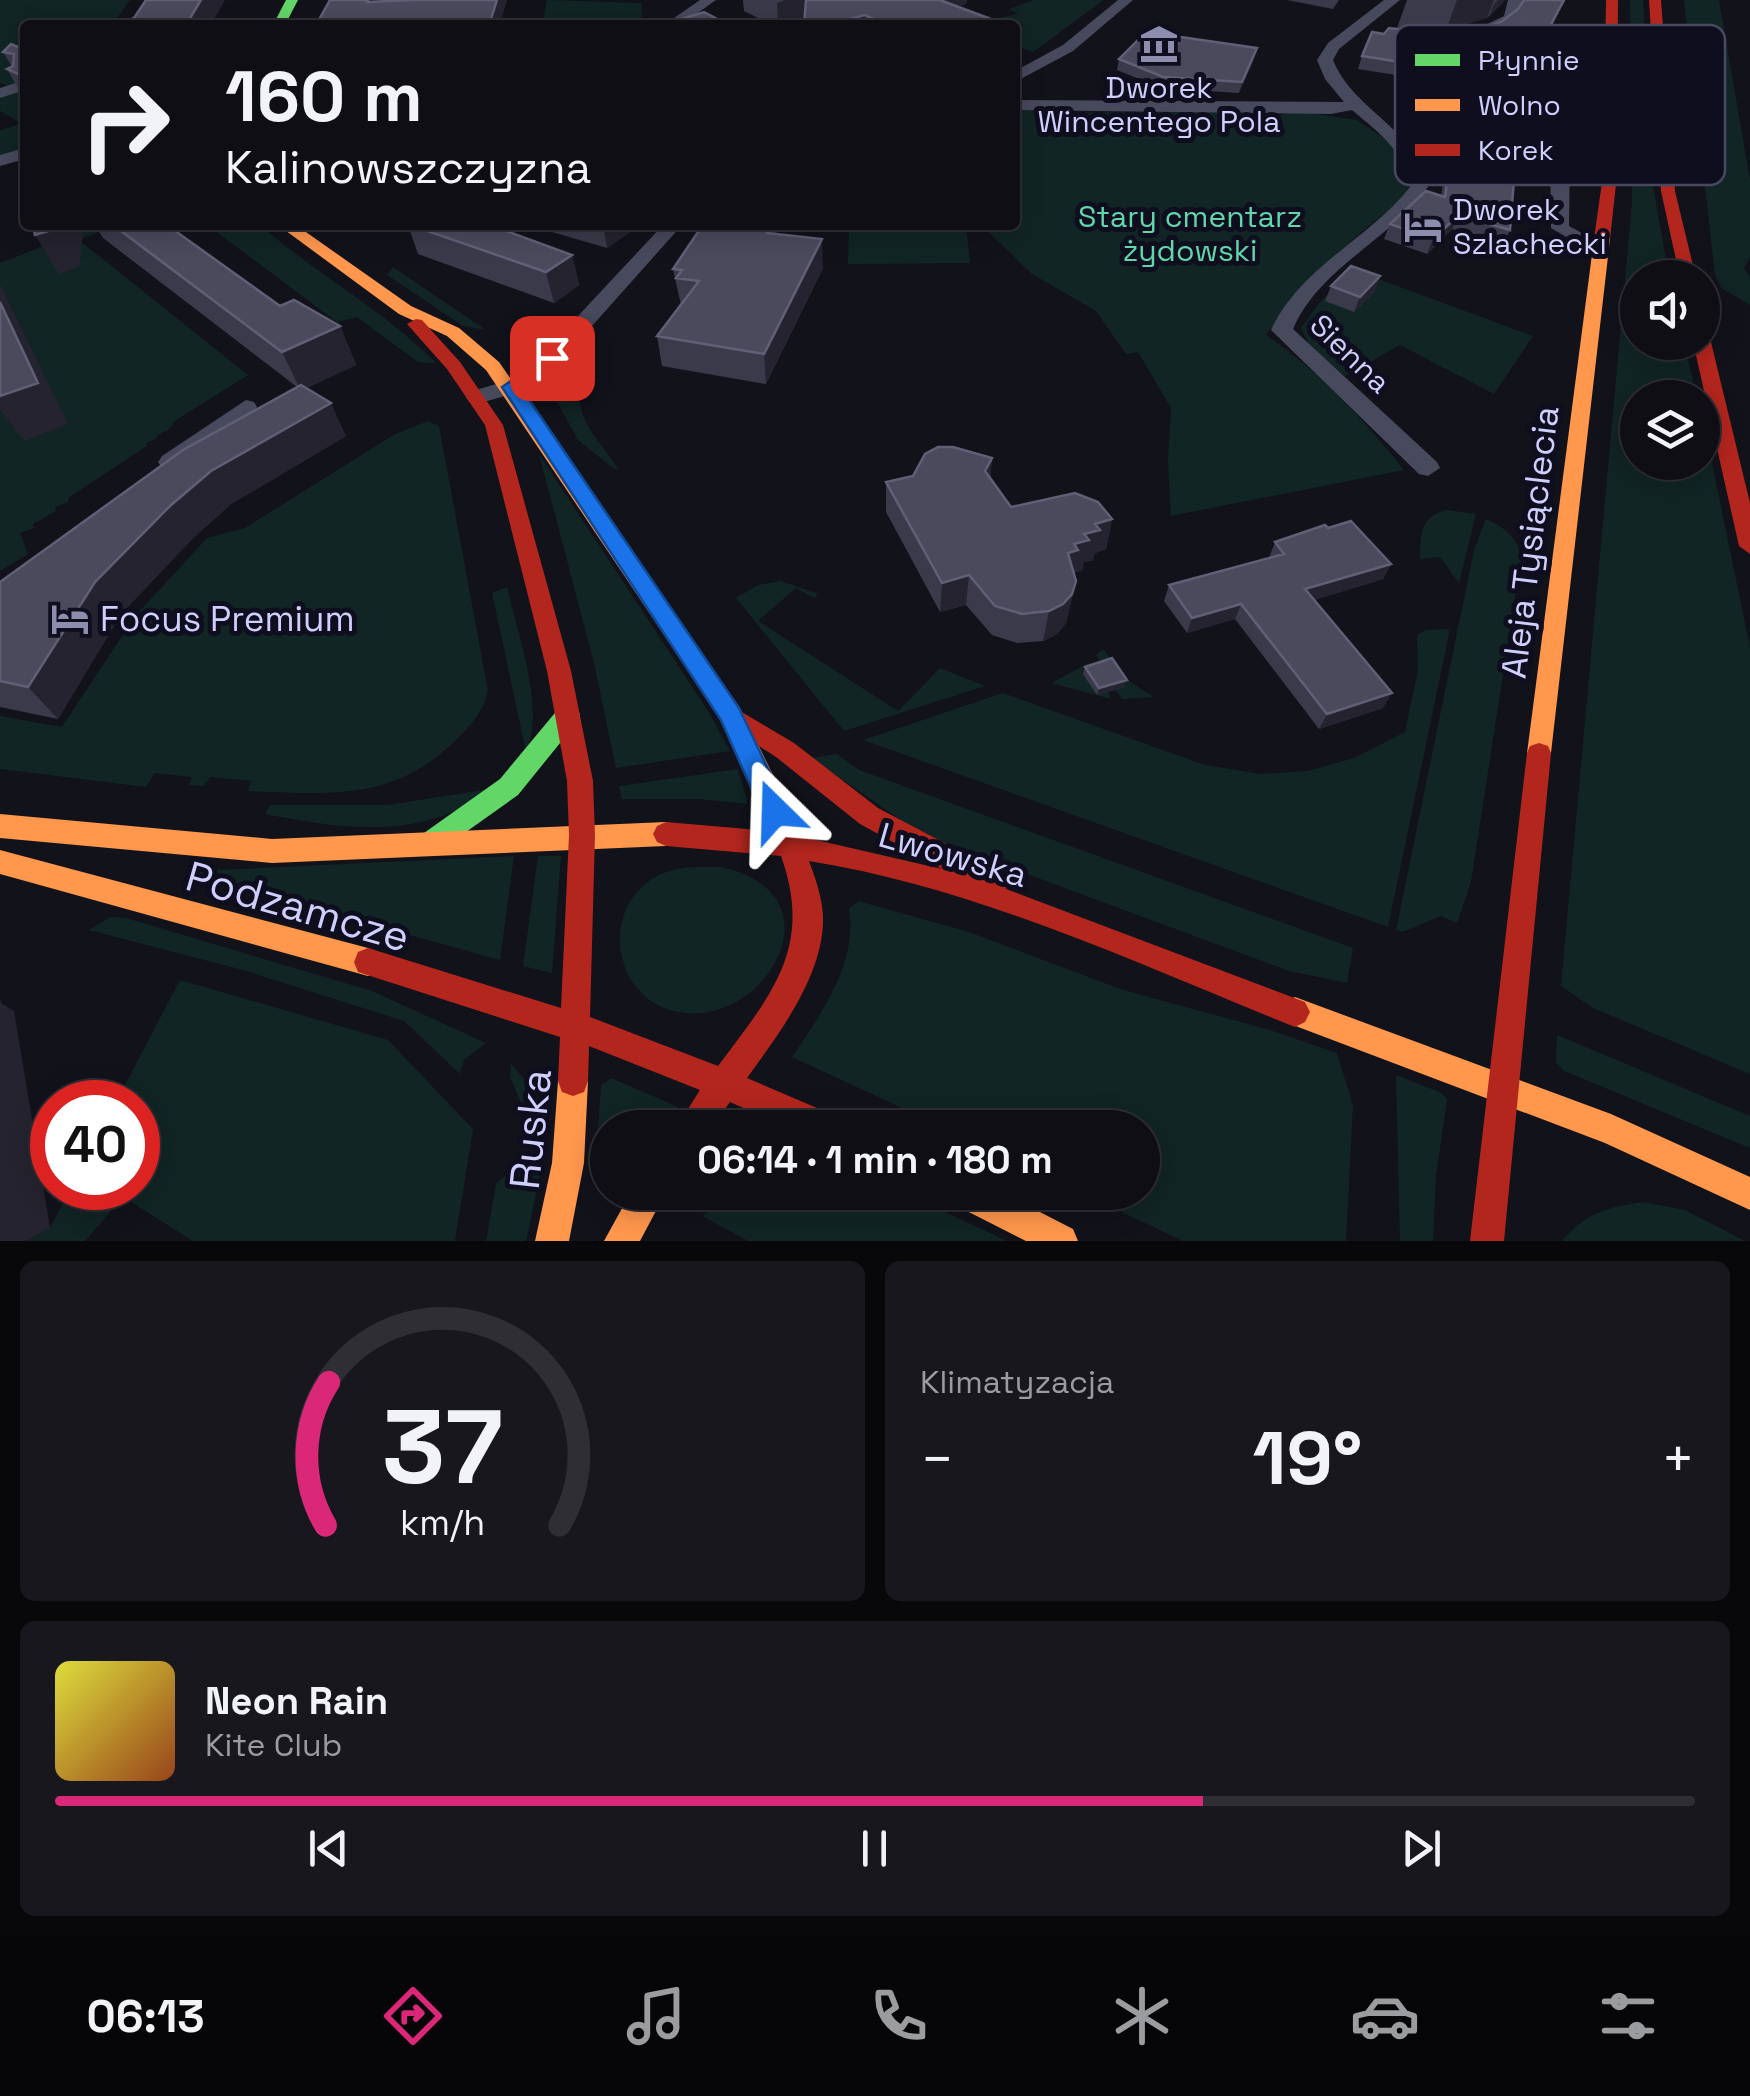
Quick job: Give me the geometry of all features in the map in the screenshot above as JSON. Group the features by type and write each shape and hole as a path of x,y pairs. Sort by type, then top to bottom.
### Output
{"main road":[{"name":"Aleja Tysiąclecia","path":"1612,0 1612,25"},
{"path":"1655,0 1657,25"},
{"name":"Aleja Tysiąclecia","path":"1488,1241 1501,1091 1602,252 1606,185"},
{"path":"1668,185 1684,260"},
{"path":"293,230 405,310 472,345 511,387 731,715 755,762 806,903 808,940 784,994 704,1110"},
{"path":"405,310 477,398 494,426 568,716 580,781 582,836 576,1024 725,1080 789,1110"},
{"path":"1706,360 1750,546"},
{"path":"731,715 786,750 869,816 1090,935"},
{"path":"427,845 514,787 568,716"},
{"name":"Podzamcze","path":"0,826 272,851 582,836"},
{"path":"582,836 714,836 789,849"},
{"name":"Lwowska","path":"789,849 925,879 1090,935 1610,1131 1750,1194"},
{"name":"Podzamcze","path":"0,862 576,1024"},
{"name":"Ruska","path":"552,1241 568,1163 576,1024"},
{"path":"621,1241 639,1210"},
{"path":"1001,1210 1061,1241"}],"street":[{"path":"678,20 709,0"},
{"path":"1020,75 1068,48 1126,0"},
{"path":"1355,105 1335,82 1325,60 1333,46 1393,0"},
{"path":"1501,25 1512,16 1515,0"},
{"path":"1359,28 1376,32"},
{"path":"1020,105 1331,109 1355,105"},
{"name":"Sienna","path":"1355,105 1395,140"},
{"name":"Sienna","path":"1419,185 1286,314 1282,330 1428,468"},
{"path":"1562,185 1560,228 1602,252"},
{"path":"477,398 511,387 552,358 668,230"},
{"path":"150,477 246,406"}],"green space":[{"path":"0,0 130,0 116,20 20,20 20,82 8,86 0,83"},
{"path":"547,0 642,3 641,20 543,20"},
{"path":"1034,0 1104,0 1033,52 1020,48 1020,20 987,20 1018,14 1009,9"},
{"path":"1630,0 1643,0 1644,25 1630,25"},
{"path":"1684,0 1719,0 1723,25 1687,25"},
{"path":"1725,35 1750,180 1750,257 1744,268 1750,278 1750,305 1721,288 1720,260 1713,260 1705,185 1725,185"},
{"path":"20,91 20,122 0,111 0,97"},
{"name":"Stary cmentarz żydowski","path":"1020,109 1053,113 1209,111 1281,115 1294,111 1357,120 1395,146 1395,185 1410,186 1321,270 1266,335 1340,398 1404,470 1171,516 1171,408 1138,352 1126,354 1096,311 1032,274 986,230 1020,230"},
{"path":"20,123 20,152 0,158 0,131"},
{"path":"1632,185 1653,185 1666,260 1627,260"},
{"path":"85,230 103,230 79,240 248,375 176,420 147,446 68,498 69,502 55,507 56,511 33,524 34,528 20,533 28,554 0,571 0,263"},
{"path":"214,230 266,230 394,326 436,363 418,362 357,317 337,322"},
{"path":"849,230 967,230 970,263 848,264"},
{"path":"393,267 486,330 463,326 387,275"},
{"path":"1354,270 1533,336 1494,394 1400,345 1345,376 1310,346 1301,328 1319,303"},
{"path":"1620,335 1620,360 1688,360 1693,380 1620,380 1620,480 1715,480 1750,647 1750,1074 1593,1008 1561,986"},
{"path":"573,350 590,354 580,403 588,427 618,468 614,469 578,440 550,389 554,373"},
{"path":"428,421 439,426 488,691 470,725 431,761 382,785 332,793 248,791 251,781 210,777 204,786 189,785 192,777 155,773 146,787 0,769 0,716 62,727 136,615 207,538 245,528 395,434"},
{"path":"539,454 708,711 730,751 616,768 594,663"},
{"path":"1447,510 1476,514 1459,583 1440,557 1420,559 1426,522"},
{"path":"1486,519 1510,534 1521,558 1471,882 1457,923 1441,916 1403,932 1396,930 1474,550"},
{"path":"781,581 818,594 814,598 796,588 758,621 898,711 940,668 985,686 844,731 736,598 758,585"},
{"path":"507,587 531,693 533,714 526,752 492,593"},
{"path":"1450,629 1388,927 863,740 1003,693 1205,765 1261,774 1308,771 1354,758 1405,732 1418,670 1417,635 1426,630"},
{"path":"1103,649 1126,679 1154,697 1122,699 1115,690 1108,692 1111,699 1051,683 1089,663 1095,670 1104,666 1096,655"},
{"path":"837,754 859,770 1353,948 1347,983 1289,971 924,836 811,758"},
{"path":"738,769 748,804 699,799 622,799 619,786"},
{"path":"497,788 442,816 399,826 331,825 265,814 270,805 387,805"},
{"path":"514,856 500,960 194,875 198,871"},
{"path":"538,856 561,856 552,973 523,966"},
{"path":"721,867 759,882 779,905 784,931 777,959 760,984 734,1003 704,1013 670,1010 649,1000 634,985 624,966 620,945 629,904 642,887 661,874 683,868"},
{"path":"858,901 969,932 1123,990 1270,1030 1337,1053 1353,1105 1346,1241 1183,1241 1117,1210 1160,1210 1160,1110 906,1110 792,1057 843,968 848,949 849,909"},
{"path":"110,917 126,918 372,991 486,1043 464,1060 460,1074 404,1021 243,970 89,930"},
{"path":"180,980 388,1040 473,1129 455,1241 193,1241 144,1210 160,1210 160,1080 128,1080"},
{"path":"1557,1035 1750,1116 1750,1148 1564,1071 1556,1062"},
{"path":"511,1063 540,1099 544,1130 531,1126 510,1077"},
{"path":"1396,1075 1442,1093 1447,1100 1436,1176 1433,1241 1400,1241"},
{"path":"611,1078 678,1107 599,1110 601,1085"},
{"path":"523,1159 542,1165 526,1241 486,1241 496,1184"},
{"path":"1643,1202 1685,1210 1745,1241 1562,1241 1598,1213"},
{"path":"59,1210 112,1210 85,1241 26,1241 50,1228"},
{"path":"710,1210 941,1210 1007,1241 748,1241 702,1216"}],"building":[{"path":"146,0 201,0 189,20 129,20"},
{"path":"330,0 497,0 491,20 319,20"},
{"path":"806,0 940,0 994,20 876,20 865,15 846,20 804,20"},
{"path":"1524,0 1564,0 1551,25 1492,25 1518,9"},
{"path":"704,12 719,20 679,20"},
{"path":"1389,28 1395,29 1395,61 1362,56 1372,32 1384,34"},
{"path":"1146,32 1257,48 1242,82 1163,77 1119,59"},
{"path":"11,44 20,48 20,75 7,69 13,66 14,54 3,52"},
{"path":"1447,185 1514,185 1510,230 1459,215 1433,239 1390,224 1426,191 1445,197"},
{"path":"120,230 174,230 280,306 294,300 340,326 282,352"},
{"path":"424,230 504,230 572,255 546,272"},
{"path":"699,230 768,230 767,233 822,239 764,354 657,336 699,281 676,278 682,270 673,269"},
{"path":"1351,266 1380,276 1360,297 1331,286"},
{"path":"0,302 38,383 0,396"},
{"path":"301,385 331,403 211,471 170,506 95,582 28,687 0,681 0,582 183,450"},
{"path":"938,447 992,458 985,471 1011,507 1075,493 1098,502 1112,519 1095,524 1100,530 1084,534 1089,540 1074,544 1078,550 1068,553 1076,581 1063,604 1049,611 1022,614 995,606 969,575 942,583 886,482 913,476 925,454"},
{"path":"1351,521 1391,564 1305,589 1392,693 1327,714 1241,604 1192,618 1169,585 1284,554 1275,542 1325,525 1328,528"},
{"path":"1112,658 1127,680 1099,688 1085,667"}],"traffic: fast":[{"path":"282,20 292,0"},
{"path":"433,841 509,787 568,715"}],"traffic: slow":[{"path":"293,230 405,310 453,332 493,366 731,715 761,777"},
{"path":"1539,753 1602,239"},
{"path":"0,826 272,851 666,834"},
{"path":"0,862 368,962"},
{"path":"1295,1012 1611,1130 1750,1194"},
{"path":"552,1241 568,1163 573,1081"},
{"path":"621,1241 639,1210"},
{"path":"1000,1210 1061,1241"}],"traffic: jam":[{"path":"1612,0 1612,25"},
{"path":"1655,0 1657,25"},
{"path":"1602,239 1609,185"},
{"path":"1668,185 1684,260"},
{"path":"416,324 454,366 494,425 559,671 580,781 582,835 573,1081"},
{"path":"1706,360 1750,546"},
{"path":"735,718 785,750 869,816 995,884"},
{"path":"1487,1241 1539,753"},
{"path":"705,1110 781,1001 805,947 809,923 804,886 761,777"},
{"path":"666,834 747,839 908,871 1066,923 1295,1012"},
{"path":"368,962 627,1043 785,1110"}],"place":[{"name":"Dworek Wincentego Pola","path":"1159,44"},
{"name":"Dworek Szlachecki","path":"1423,227"},
{"name":"Focus Premium","path":"70,619"}],"route":[{"path":"552,358 511,387 731,715 775,811"}]}
